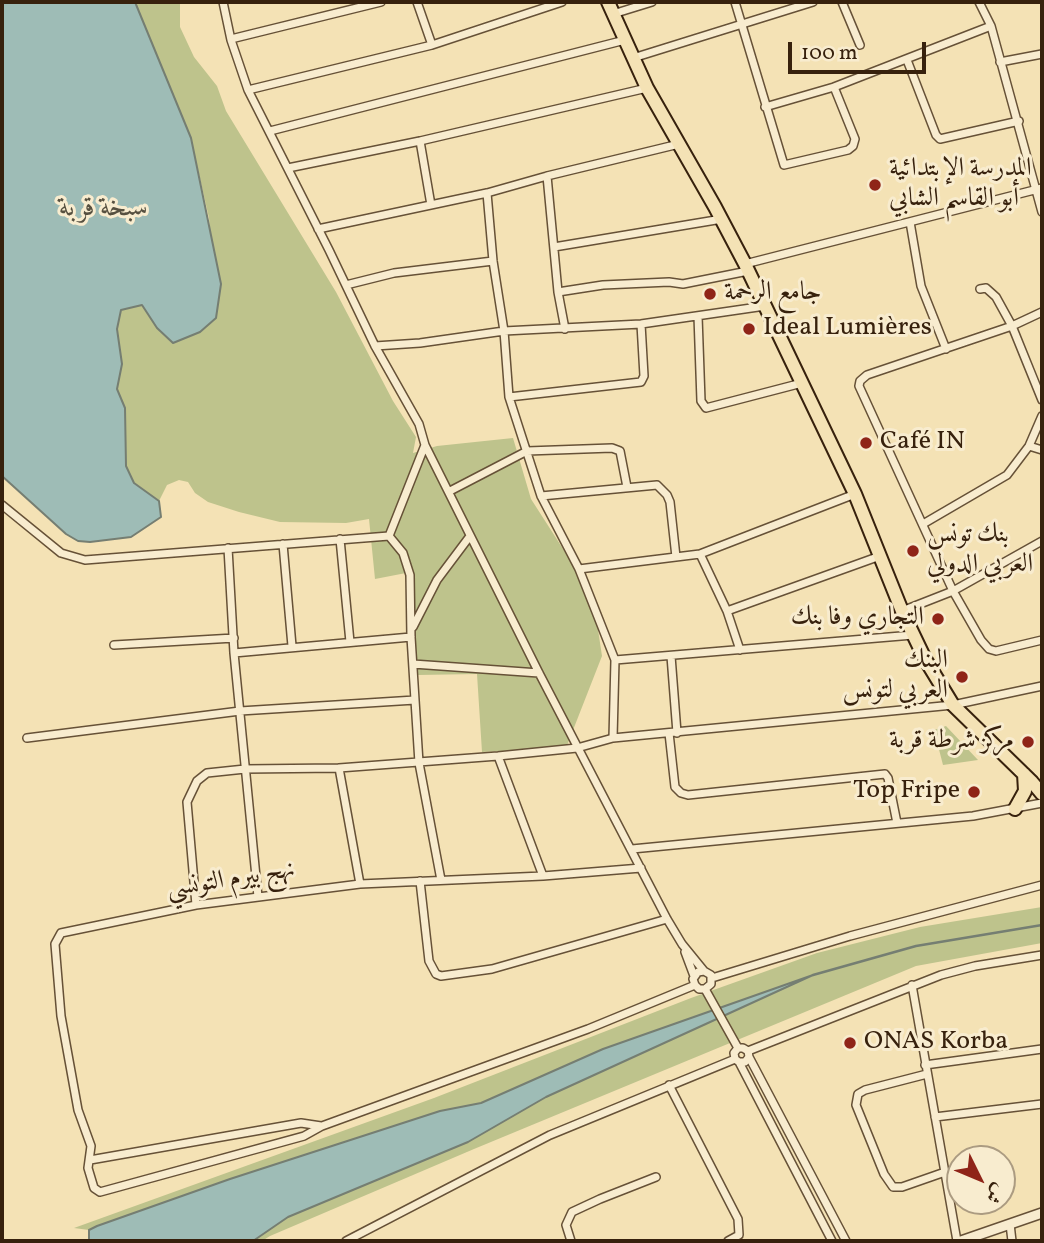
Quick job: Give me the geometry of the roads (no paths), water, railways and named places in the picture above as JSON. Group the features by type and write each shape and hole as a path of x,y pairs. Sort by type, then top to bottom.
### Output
{"highway":[{"path":"610,8 648,88 747,268 855,494 902,611 925,659 953,705 1033,780 1042,794"},
{"path":"1014,809 1033,780"}],"street":[{"path":"223,2 231,39 248,90 375,346 419,424 425,445 577,748 667,919 682,944 712,978 706,991"},
{"path":"231,39 381,2"},
{"path":"417,2 432,45"},
{"path":"248,90 432,45 562,2"},
{"path":"610,8 652,2"},
{"path":"735,2 784,165 851,149 855,139 834,87"},
{"path":"633,58 813,2"},
{"path":"842,2 860,44"},
{"path":"979,2 991,26 1038,189 1042,212"},
{"path":"765,107 834,87 991,26"},
{"path":"270,131 625,40"},
{"path":"1000,62 1042,54"},
{"path":"907,60 938,138 944,140 1018,121"},
{"path":"288,168 420,141 648,88"},
{"path":"420,141 431,205"},
{"path":"318,229 487,193 679,144"},
{"path":"547,176 558,292 565,330"},
{"path":"558,292 603,285 669,282 683,284 1038,189"},
{"path":"487,193 493,261 504,331 509,397 541,496 579,569 615,660 613,738"},
{"path":"554,247 722,219"},
{"path":"910,222 921,286 946,349"},
{"path":"346,285 394,273 493,261"},
{"path":"981,289 992,291 1012,326 1042,400"},
{"path":"375,346 420,343 504,331 565,330 640,324 765,306"},
{"path":"1042,312 1012,326 867,375 860,381 859,386 953,591 989,649 996,651 1042,640"},
{"path":"698,316 703,406 720,406 802,383"},
{"path":"509,397 640,383 644,376 640,324"},
{"path":"923,523 1007,475 1029,446 1042,416"},
{"path":"389,536 425,445"},
{"path":"1029,446 1042,450"},
{"path":"450,491 527,451 617,449 621,455 627,487"},
{"path":"541,496 657,485 667,495 676,557"},
{"path":"579,569 700,554 855,494"},
{"path":"2,505 61,553 85,560 389,536"},
{"path":"389,536 407,562 419,763 441,880"},
{"path":"411,634 437,580 470,536"},
{"path":"340,540 350,642"},
{"path":"902,611 953,591 1042,541"},
{"path":"282,544 292,646"},
{"path":"228,548 234,653 258,897"},
{"path":"700,554 727,611 740,650"},
{"path":"727,611 881,555"},
{"path":"234,653 411,634"},
{"path":"615,660 913,635"},
{"path":"114,645 234,638"},
{"path":"671,656 676,787 681,793 688,795 885,774 897,823"},
{"path":"413,664 539,673"},
{"path":"196,905 187,802 197,780 207,774 245,769 339,768 419,763 577,748 613,738 953,705 1042,686"},
{"path":"27,737 240,711 415,700"},
{"path":"498,756 543,876"},
{"path":"339,768 360,884"},
{"path":"632,849 973,816 1042,803"},
{"name":"نهج بيرم التونسي","path":"90,1160 91,1146 78,1110 61,1016 56,965 57,938 65,931 196,905 360,884 543,876 640,868"},
{"path":"420,881 429,961 436,974 441,976 492,969 667,919"},
{"path":"712,978 850,936 1042,885"},
{"path":"682,944 694,981 699,989 706,991 736,1046 734,1053 737,1060 832,1241"},
{"path":"346,1241 550,1135 669,1085 737,1060 745,1062 748,1054 912,985 975,965 1042,955"},
{"path":"322,1126 301,1123 90,1160 89,1172 94,1188 100,1192 163,1177 304,1136 322,1126 588,1029 694,981 698,972 704,971"},
{"path":"912,985 959,1241 1042,1213"},
{"path":"736,1046 743,1048 748,1054 846,1241"},
{"path":"925,1065 1042,1049"},
{"path":"927,1074 865,1090 858,1094 856,1105 884,1174 893,1187 902,1187 945,1172"},
{"path":"669,1085 738,1219 738,1235 728,1241"},
{"path":"935,1117 1042,1104"},
{"path":"571,1241 566,1225 572,1212 656,1177"},
{"path":"1010,1224 1012,1241"}],"water":[{"name":"سبخة قربة","path":"2,2 135,2 191,138 221,284 216,318 200,332 173,343 157,328 142,305 121,310 117,329 122,364 117,389 125,408 126,466 134,483 159,501 161,517 131,537 78,541 66,534 2,476"},
{"path":"813,975 546,1097 468,1142 288,1217 253,1241 89,1241 89,1230 97,1226 230,1179 440,1111 481,1103 603,1049"}],"waterway":[{"path":"813,975 916,946 1042,925"}],"place":[{"name":"المدرسة الإبتدائية أبو القاسم الشابي","path":"875,185"},
{"name":"جامع الرحمة","path":"710,294"},
{"name":"Ideal Lumières","path":"749,329"},
{"name":"Café IN","path":"866,443"},
{"name":"بنك تونس العربي الدولي","path":"913,551"},
{"name":"التجاري وفا بنك","path":"938,619"},
{"name":"البنك العربي لتونس","path":"962,677"},
{"name":"مركز شرطة قربة","path":"1028,742"},
{"name":"Top Fripe","path":"974,792"},
{"name":"ONAS Korba","path":"850,1043"}]}
